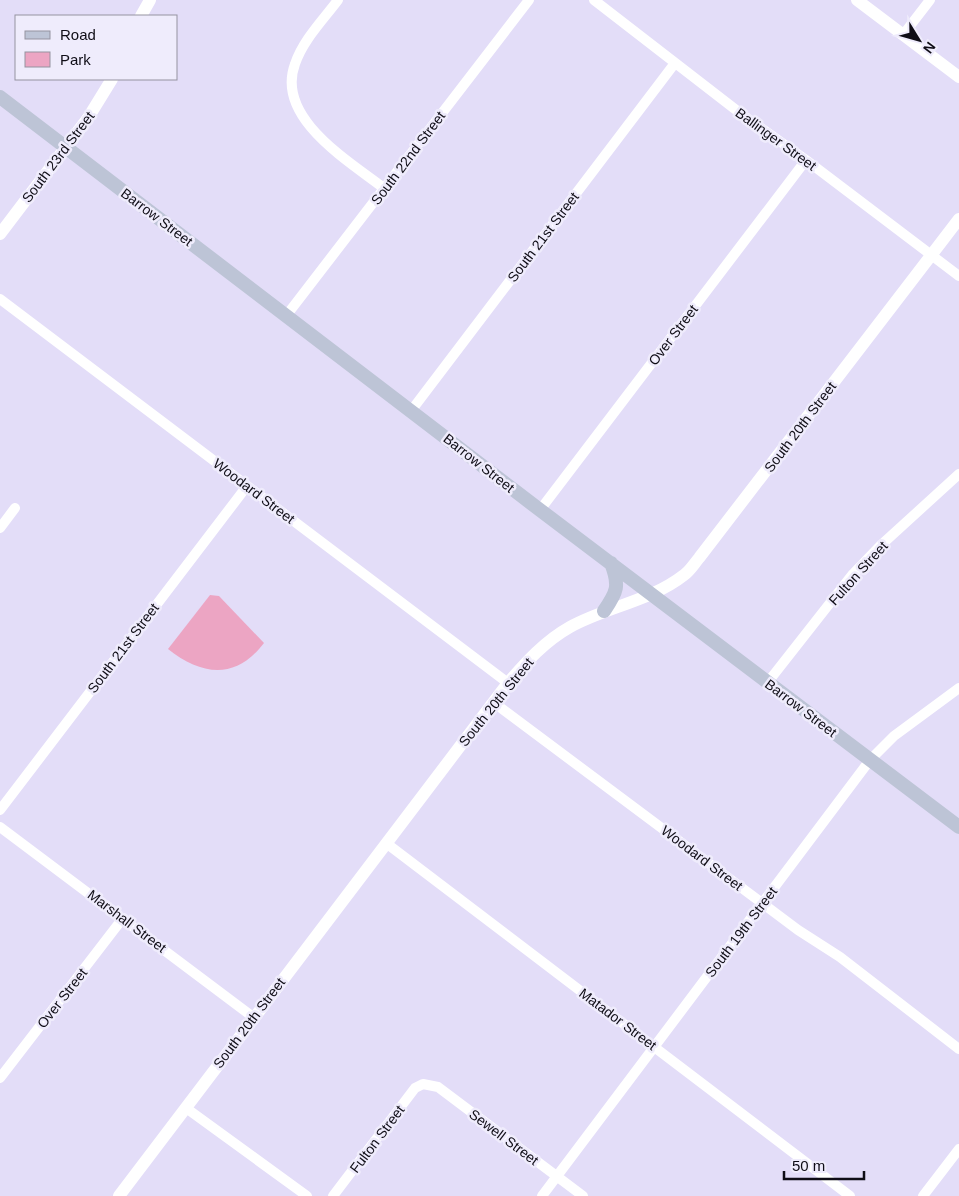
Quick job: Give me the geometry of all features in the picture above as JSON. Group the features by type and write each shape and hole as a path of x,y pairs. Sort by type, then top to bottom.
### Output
{"main road":[{"name":"Barrow Street","path":"0,97 540,510 959,826"},
{"path":"604,611 617,586 617,578 612,564"}],"street":[{"path":"142,15 150,0"},
{"path":"338,0 303,46 294,65 291,90 301,116 323,141 385,189"},
{"name":"South 22nd Street","path":"286,316 529,0"},
{"name":"Ballinger Street","path":"594,0 959,276"},
{"path":"857,0 959,77"},
{"path":"903,35 930,0"},
{"name":"South 21st Street","path":"411,411 675,63"},
{"name":"South 23rd Street","path":"0,234 88,118 111,80"},
{"name":"Over Street","path":"540,510 806,160"},
{"name":"South 20th Street","path":"119,1196 508,683 543,645 568,628 604,611 652,594 686,574 959,219"},
{"name":"Woodard Street","path":"0,299 508,683"},
{"name":"Fulton Street","path":"768,682 852,576 880,546 959,474"},
{"name":"South 21st Street","path":"0,810 247,486"},
{"path":"0,528 15,508"},
{"name":"South 19th Street","path":"542,1196 870,760 894,736 959,688"},
{"name":"Woodard Street","path":"493,702 798,930 840,957 959,1049"},
{"name":"Marshall Street","path":"0,826 253,1017"},
{"name":"Matador Street","path":"386,843 850,1196"},
{"name":"Over Street","path":"0,1078 123,918"},
{"name":"Fulton Street","path":"333,1196 415,1088 423,1084"},
{"name":"Sewell Street","path":"423,1084 438,1087 583,1196"},
{"path":"186,1108 307,1196"},
{"path":"923,1196 959,1149"}],"green space":[{"path":"210,595 219,596 264,643 253,655 242,663 230,668 206,669 193,665 168,649"}]}
